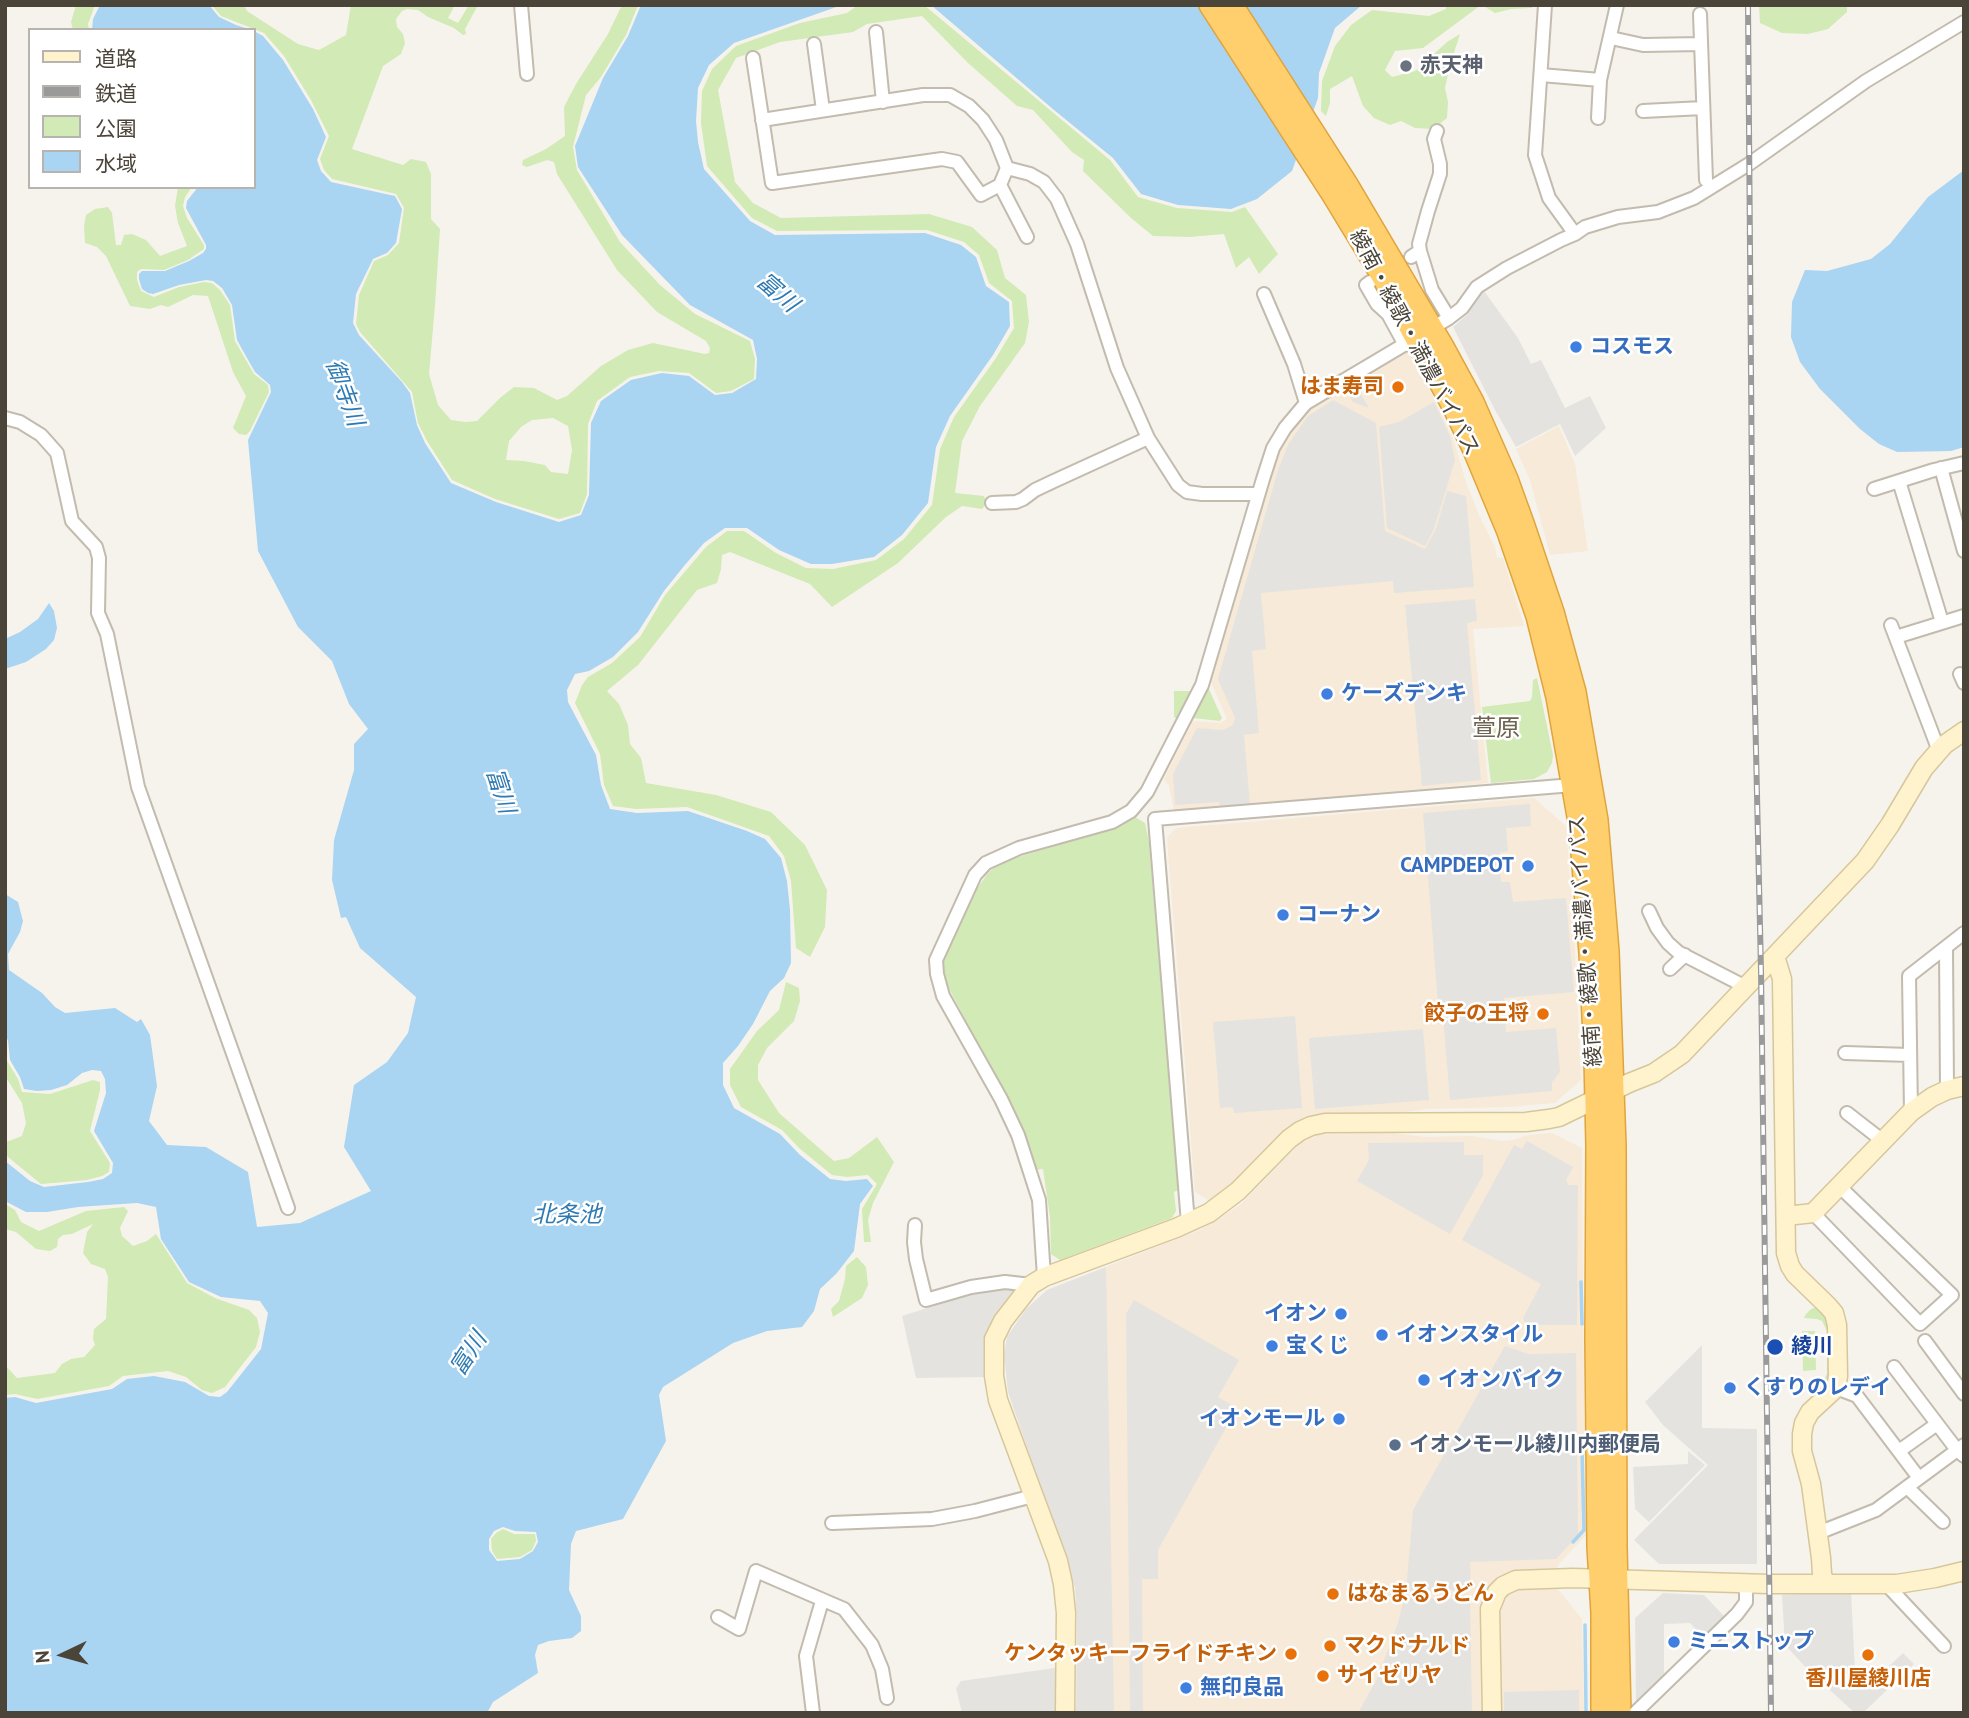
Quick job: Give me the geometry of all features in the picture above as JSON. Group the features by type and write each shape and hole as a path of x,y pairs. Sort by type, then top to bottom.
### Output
{"highway":[{"name":"綾南・綾歌・満濃バイパス","path":"1210,5 1340,191"},
{"name":"綾南・綾歌・満濃バイパス","path":"1232,5 1340,191 1426,332 1473,402 1507,479 1545,587 1575,692 1597,820 1608,951 1604,1095 1597,1146 1596,1339 1609,1579 1620,1713"},
{"name":"綾南・綾歌・満濃バイパス","path":"1426,332 1521,567 1549,665 1564,730 1580,828 1604,1095"},
{"name":"綾南・綾歌・満濃バイパス","path":"1602,1713 1602,1613 1609,1579"}],"street":[{"path":"521,5 527,74"},
{"path":"1545,5 1535,155 1549,198 1574,234"},
{"path":"1598,118 1600,80 1617,5"},
{"path":"1700,14 1706,180"},
{"path":"1065,1713 1066,1613 1063,1584 1058,1561 998,1400 993,1356 994,1339 1003,1321 1037,1281 1039,1200 1018,1135 1001,1098 943,996 937,974 936,960 975,876 986,863 1019,848 1112,822 1131,811 1147,792 1202,685 1273,448 1285,428 1306,403 1462,308 1477,287 1507,268 1586,227 1618,217 1657,212 1695,198 1749,164 1866,81 1964,22"},
{"path":"876,32 883,102"},
{"path":"1611,38 1643,45 1701,44"},
{"path":"814,44 823,110"},
{"path":"753,58 762,120 772,183 942,159 957,162 981,195 1000,185 1007,168 996,141 983,120 969,106 950,95 923,95 762,120"},
{"path":"1541,75 1600,80"},
{"path":"1643,111 1703,108"},
{"path":"1426,332 1432,290 1415,254 1440,174 1434,135 1437,131"},
{"path":"1007,168 1030,174 1044,182 1057,199 1077,244 1117,368 1148,438 1178,485 1187,492 1202,494 1258,494"},
{"path":"1000,185 1027,237"},
{"path":"1370,282 1366,285 1377,304 1388,314 1426,332"},
{"path":"1264,294 1294,364 1306,403"},
{"path":"5,418 20,422 41,435 57,453 72,522 96,547 99,558 98,613 107,634 138,787 288,1208"},
{"path":"992,503 1016,502 1054,481 1148,438"},
{"path":"1874,489 1964,463"},
{"path":"1941,468 1964,551"},
{"path":"1899,481 1942,622"},
{"path":"1939,751 1894,631 1964,616"},
{"path":"915,1225 916,1259 926,1300 971,1287 1037,1281 1188,1223 1222,1204 1289,1139 1311,1126 1334,1123 1526,1122 1559,1117 1654,1073 1682,1054 1865,861 1924,768 1944,745 1964,731"},
{"path":"1188,1223 1155,819 1573,785"},
{"path":"1649,911 1668,943 1746,987"},
{"path":"1911,1112 1909,976 1964,933"},
{"path":"1786,1216 1813,1213 1911,1112 1932,1097 1955,1088 1946,947"},
{"path":"1670,969 1685,955"},
{"path":"1775,956 1782,979 1786,1254 1795,1274 1828,1306 1837,1325 1836,1388 1810,1412 1802,1434 1802,1451 1811,1484 1825,1584"},
{"path":"1845,1053 1910,1055"},
{"path":"1847,1112 1883,1141"},
{"path":"1813,1213 1920,1324 1952,1295 1839,1186"},
{"path":"1925,1341 1964,1395"},
{"path":"1818,1533 1876,1510 1962,1450 1937,1424 1894,1367"},
{"path":"1836,1388 1857,1396 1919,1478"},
{"path":"1899,1451 1937,1424"},
{"path":"1907,1487 1943,1522"},
{"path":"832,1523 932,1519 1033,1496"},
{"path":"718,1617 739,1629 755,1572 844,1609 872,1645 882,1669 887,1698"},
{"path":"1492,1713 1492,1600 1503,1586 1516,1580 1886,1584 1963,1572"},
{"path":"1635,1713 1737,1614 1746,1602 1746,1583"},
{"path":"1886,1584 1944,1646"},
{"path":"813,1713 806,1656 822,1601"}],"shaded area":[{"path":"1484,291 1518,338 1531,364 1541,360 1565,408 1590,396 1606,428 1575,456 1560,424 1516,447 1495,410 1453,327 1468,314 1480,293"},
{"path":"1409,351 1454,441 1466,482 1495,547 1497,558 1503,558 1524,626 1473,629 1488,783 1174,811 1169,786 1164,779 1193,721 1220,723 1227,719 1210,680 1281,445 1305,413"},
{"path":"1355,385 1369,408 1353,402 1346,390"},
{"path":"1333,400 1376,423 1385,531 1425,549 1436,529 1447,491 1466,496 1474,587 1394,593 1393,581 1261,593 1266,649 1252,651 1259,733 1244,735 1250,804 1220,806 1219,802 1175,805 1173,774 1197,728 1223,730 1233,725 1235,718 1218,679 1278,470 1288,445 1308,416"},
{"path":"1434,402 1450,436 1455,460 1434,529 1425,546 1387,528 1379,427 1399,422"},
{"path":"1559,426 1575,464 1588,551 1550,555 1530,480 1516,449"},
{"path":"1475,599 1477,621 1467,623 1481,780 1422,786 1405,605"},
{"path":"1534,798 1566,826 1581,1080 1555,1103 1317,1116 1301,1121 1241,1179 1210,1201 1195,1192 1167,838 1176,828"},
{"path":"1530,804 1531,826 1506,828 1508,851 1499,853 1501,882 1510,882 1513,902 1566,898 1574,992 1504,998 1506,1032 1556,1028 1560,1072 1552,1082 1552,1091 1450,1100 1442,1004 1438,1004 1423,813"},
{"path":"1295,1016 1302,1108 1234,1113 1233,1107 1220,1108 1213,1022"},
{"path":"1423,1029 1429,1100 1315,1109 1309,1038"},
{"path":"1393,1133 1425,1137 1472,1136 1502,1141 1552,1133 1582,1148 1585,1536 1558,1565 1558,1589 1582,1619 1584,1713 1076,1713 1075,1587 1008,1392 1004,1354 1007,1337 1026,1309 1047,1290 1200,1230 1239,1206 1303,1140 1313,1134"},
{"path":"1527,1141 1573,1167 1566,1180 1568,1185 1578,1185 1577,1325 1526,1325 1523,1318 1541,1284 1462,1240 1514,1145 1522,1149"},
{"path":"1464,1142 1464,1155 1483,1155 1483,1175 1450,1234 1357,1181 1369,1160 1368,1143"},
{"path":"1106,1267 1114,1713 1076,1713 1075,1587 1008,1392 1004,1354 1007,1337 1026,1309 1047,1290"},
{"path":"1018,1288 986,1342 988,1377 916,1378 902,1316 975,1293"},
{"path":"1134,1300 1239,1360 1218,1397 1237,1408 1158,1550 1158,1579 1142,1579 1143,1713 1130,1713 1126,1314"},
{"path":"1702,1345 1702,1428 1757,1429 1757,1564 1659,1564 1634,1540 1708,1465 1663,1425 1645,1402"},
{"path":"1505,1346 1529,1354 1576,1353 1578,1535 1556,1559 1470,1562 1471,1590 1406,1591 1413,1510"},
{"path":"1688,1451 1705,1465 1649,1522 1635,1509 1633,1467 1688,1464"},
{"path":"1851,1591 1855,1672 1885,1670 1903,1653 1914,1664 1863,1713 1855,1713 1785,1645 1782,1595"},
{"path":"1663,1593 1704,1595 1725,1617 1704,1638 1690,1623 1664,1624 1664,1679 1636,1705 1635,1618"},
{"path":"1404,1598 1470,1599 1472,1713 1358,1713 1377,1679 1398,1623"},
{"path":"1058,1669 1058,1713 962,1713 956,1688 961,1681"},
{"path":"1579,1690 1579,1713 1504,1713 1504,1692"}],"green space":[{"path":"76,5 95,5 89,28 72,28 71,22"},
{"path":"212,5 244,5 247,11 298,44 319,50 346,35 351,5 455,5 448,18 458,23 469,5 478,5 465,29 466,34 463,35 418,10 402,11 396,19 405,43 401,54 383,66 352,149 403,165 411,159 426,162 431,174 431,219 440,229 429,374 438,405 451,420 466,422 477,421 514,387 534,388 557,400 567,396 601,366 628,350 653,343 709,353 710,348 706,341 657,312 617,270 557,174 554,162 547,160 527,167 522,165 523,160 565,136 564,107 576,84 608,34 622,5 638,5 626,35 601,77 586,95 573,147 577,170 620,242 660,285 695,314 750,341 755,359 754,379 731,391 716,393 689,373 659,371 630,377 597,401 588,424 587,494 580,513 559,519 495,499 452,480 418,423 412,392 356,324 359,295 374,261 388,255 399,243 404,208 396,194 332,179 324,170 320,159 329,136 311,100 284,56 264,33 221,16","holes":["553,418 568,426 572,450 568,474 551,472 545,465 506,460 509,441 521,427 532,420"]},
{"path":"858,5 924,5 1110,160 1138,197 1177,208 1232,212 1245,207 1278,254 1259,274 1249,257 1236,268 1224,234 1153,236 1083,171 1084,160 1072,152 1033,110 1017,106 968,63 922,16 867,24 853,32 780,42 736,58 718,90 735,182 753,203 781,218 929,214 972,227 997,250 1005,278 1026,295 1029,322 1025,343 980,406 962,441 955,493 984,496 987,503 982,509 962,506 946,517 898,563 832,607 810,584 730,552 722,555 717,583 697,590 638,665 607,691 619,704 628,725 630,744 641,758 646,783 716,795 771,812 805,845 827,890 825,927 810,957 796,948 791,881 784,856 769,836 687,807 636,809 613,806 604,785 600,754 575,703 588,677 612,663 640,637 665,595 706,547 727,531 744,531 776,553 806,568 833,569 876,560 904,539 932,505 940,449 954,417 1014,328 1012,301 989,283 979,255 964,242 927,230 777,231 752,218 707,166 701,123 702,91 712,69 736,46 800,23 847,13"},
{"path":"1446,5 1481,5 1423,48 1395,51 1385,70 1392,77 1415,71 1460,34 1445,88 1447,118 1433,129 1415,128 1401,121 1390,125 1374,118 1363,106 1352,76 1330,89 1326,116 1321,111 1322,81 1335,46 1351,25 1372,10 1429,16 1446,9"},
{"path":"1482,5 1534,5 1532,8 1495,13"},
{"path":"1759,5 1847,5 1847,12 1828,29 1808,34 1782,33 1760,23"},
{"path":"178,189 191,189 183,206 204,249 188,260 164,270 141,269 137,272 137,280 141,291 154,297 179,287 204,282 212,283 220,290 230,305 235,341 254,374 268,385 269,392 246,435 239,434 233,428 246,396 233,372 208,296 193,295 168,307 161,305 150,309 130,306 106,256 97,247 85,243 86,215 95,209 108,207 112,213 116,245 121,245 124,235 132,234 146,240 160,256 187,246 175,206"},
{"path":"1537,678 1553,755 1552,763 1547,772 1534,779 1491,783 1482,707 1530,701 1533,680"},
{"path":"1208,687 1222,718 1220,721 1193,718"},
{"path":"1174,691 1191,691 1178,719 1174,717"},
{"path":"1135,817 1145,823 1149,842 1178,1190 1174,1192 1176,1211 1172,1218 1060,1260 1051,1254 1050,1217 1043,1169 1035,1170 1017,1116 947,985 943,969 945,953 976,890 988,873 1001,862 1103,832"},
{"path":"786,982 799,988 800,1001 794,1021 767,1048 758,1065 758,1080 779,1113 834,1161 849,1158 877,1137 894,1162 873,1203 868,1220 871,1242 864,1242 862,1209 877,1184 868,1175 832,1175 782,1130 741,1107 730,1085 730,1069 757,1031 779,1010"},
{"path":"5,1041 7,1061 22,1092 50,1094 93,1080 100,1082 90,1131 110,1163 109,1172 87,1180 41,1184 8,1157 5,1151 6,1142 22,1136 26,1123 22,1103 5,1076"},
{"path":"5,1204 15,1210 21,1222 39,1231 86,1211 124,1207 128,1211 120,1228 122,1236 133,1246 156,1234 187,1283 215,1298 249,1310 257,1318 260,1332 256,1347 225,1387 212,1393 202,1390 186,1377 168,1371 123,1376 109,1386 37,1399 15,1394 5,1395 5,1365 17,1378 55,1373 62,1364 71,1359 84,1357 95,1345 94,1329 106,1319 108,1277 105,1269 91,1264 83,1253 87,1232 93,1224 72,1234 63,1235 58,1239 57,1247 50,1251 36,1249 16,1232 5,1229"},
{"path":"857,1257 866,1267 868,1285 862,1298 833,1317 831,1309 839,1301 846,1266"},
{"path":"1817,1307 1829,1318 1830,1373 1828,1386 1815,1397 1807,1392 1804,1385 1818,1384 1827,1374 1827,1331 1822,1321 1804,1318 1811,1309"},
{"path":"1802,1331 1815,1331 1816,1370 1803,1371"},
{"path":"503,1529 514,1534 535,1534 536,1541 532,1550 520,1557 497,1559 492,1551 491,1539"}],"water":[{"path":"100,5 209,5 219,17 246,28 92,28 93,19"},
{"name":"北条池","path":"641,5 842,5 734,43 709,65 698,88 696,121 704,169 750,221 775,235 925,233 961,245 976,257 986,286 1009,302 1010,326 950,416 936,447 928,503 902,535 874,557 832,564 811,564 779,550 747,528 725,528 704,543 684,566 664,591 638,632 613,657 589,671 575,674 567,690 568,702 596,755 601,785 610,809 637,813 688,811 765,839 781,858 790,910 791,963 784,978 770,991 753,1024 723,1063 723,1085 734,1108 780,1134 800,1155 830,1179 867,1179 873,1186 860,1204 854,1251 820,1289 814,1311 802,1327 767,1331 733,1343 663,1387 659,1395 666,1441 623,1519 576,1531 571,1544 569,1590 581,1616 581,1631 572,1638 538,1645 535,1655 538,1673 493,1702 487,1713 5,1713 5,1398 15,1397 36,1403 112,1389 127,1379 154,1376 185,1382 209,1396 220,1397 261,1349 268,1313 260,1301 221,1297 189,1282 161,1239 156,1207 137,1203 26,1212 5,1201 5,1161 30,1181 44,1187 103,1179 112,1173 113,1163 94,1131 106,1093 105,1079 101,1071 82,1073 67,1085 37,1091 24,1089 10,1060 8,1040 5,1037 5,894 18,902 23,921 8,954 9,970 65,1013 115,1008 137,1022 141,1019 150,1035 157,1086 149,1121 167,1145 206,1147 248,1172 257,1227 300,1223 371,1191 344,1147 354,1085 387,1062 408,1033 416,997 360,948 346,917 341,918 332,880 334,840 354,770 354,744 368,729 349,704 332,661 298,627 258,551 248,440 271,392 270,385 255,372 237,340 232,305 222,288 213,281 206,280 153,294 142,289 139,274 142,271 165,271 189,261 206,249 186,208 187,201 196,189 256,189 256,32 263,36 283,60 313,109 326,137 317,160 321,171 331,182 395,196 402,209 396,243 387,253 373,259 356,294 353,323 359,335 410,393 417,425 425,443 451,483 496,502 559,522 581,515 589,495 591,423 601,401 631,380 662,373 689,376 715,395 732,393 756,379 757,359 753,340 690,305 622,235 578,167 575,146 603,78 628,36","holes":["503,1527 515,1531 536,1532 538,1542 533,1551 520,1559 497,1561 489,1550 489,1539 494,1531"]},
{"path":"931,5 1362,5 1335,28 1319,73 1318,98 1292,171 1257,199 1231,209 1178,205 1141,194 1113,158"},
{"path":"1964,170 1964,447 1951,451 1897,452 1879,444 1860,429 1820,389 1800,362 1791,337 1792,302 1805,270 1827,271 1871,259 1890,244 1928,197"},
{"path":"49,603 54,611 57,628 54,640 46,649 26,662 5,669 5,639 38,619"}],"waterway":[{"path":"1581,1282 1582,1324"},
{"path":"1573,1542 1584,1530 1582,1451"},
{"path":"1585,1625 1586,1713"}],"railway":[{"path":"1748,5 1753,618 1761,971 1771,1713"}],"place":[{"name":"赤天神","path":"1406,66"},
{"name":"コスモス","path":"1576,347"},
{"name":"はま寿司","path":"1398,387"},
{"name":"ケーズデンキ","path":"1327,694"},
{"name":"CAMPDEPOT","path":"1528,866"},
{"name":"コーナン","path":"1283,915"},
{"name":"餃子の王将","path":"1543,1014"},
{"name":"イオン","path":"1341,1314"},
{"name":"イオンスタイル","path":"1382,1335"},
{"name":"宝くじ","path":"1272,1346"},
{"name":"綾川","path":"1775,1347"},
{"name":"イオンバイク","path":"1424,1380"},
{"name":"くすりのレデイ","path":"1730,1388"},
{"name":"イオンモール","path":"1339,1419"},
{"name":"イオンモール綾川内郵便局","path":"1395,1445"},
{"name":"はなまるうどん","path":"1333,1594"},
{"name":"ミニストップ","path":"1674,1642"},
{"name":"マクドナルド","path":"1330,1646"},
{"name":"ケンタッキーフライドチキン","path":"1291,1654"},
{"name":"香川屋綾川店","path":"1868,1655"},
{"name":"サイゼリヤ","path":"1323,1676"},
{"name":"無印良品","path":"1186,1688"}],"district":[{"name":"萱原","path":"1496,729"}],"water label":[{"name":"富川","path":"777,293"},
{"name":"御寺川","path":"344,393"},
{"name":"富川","path":"500,791"},
{"name":"富川","path":"469,1354"}]}
